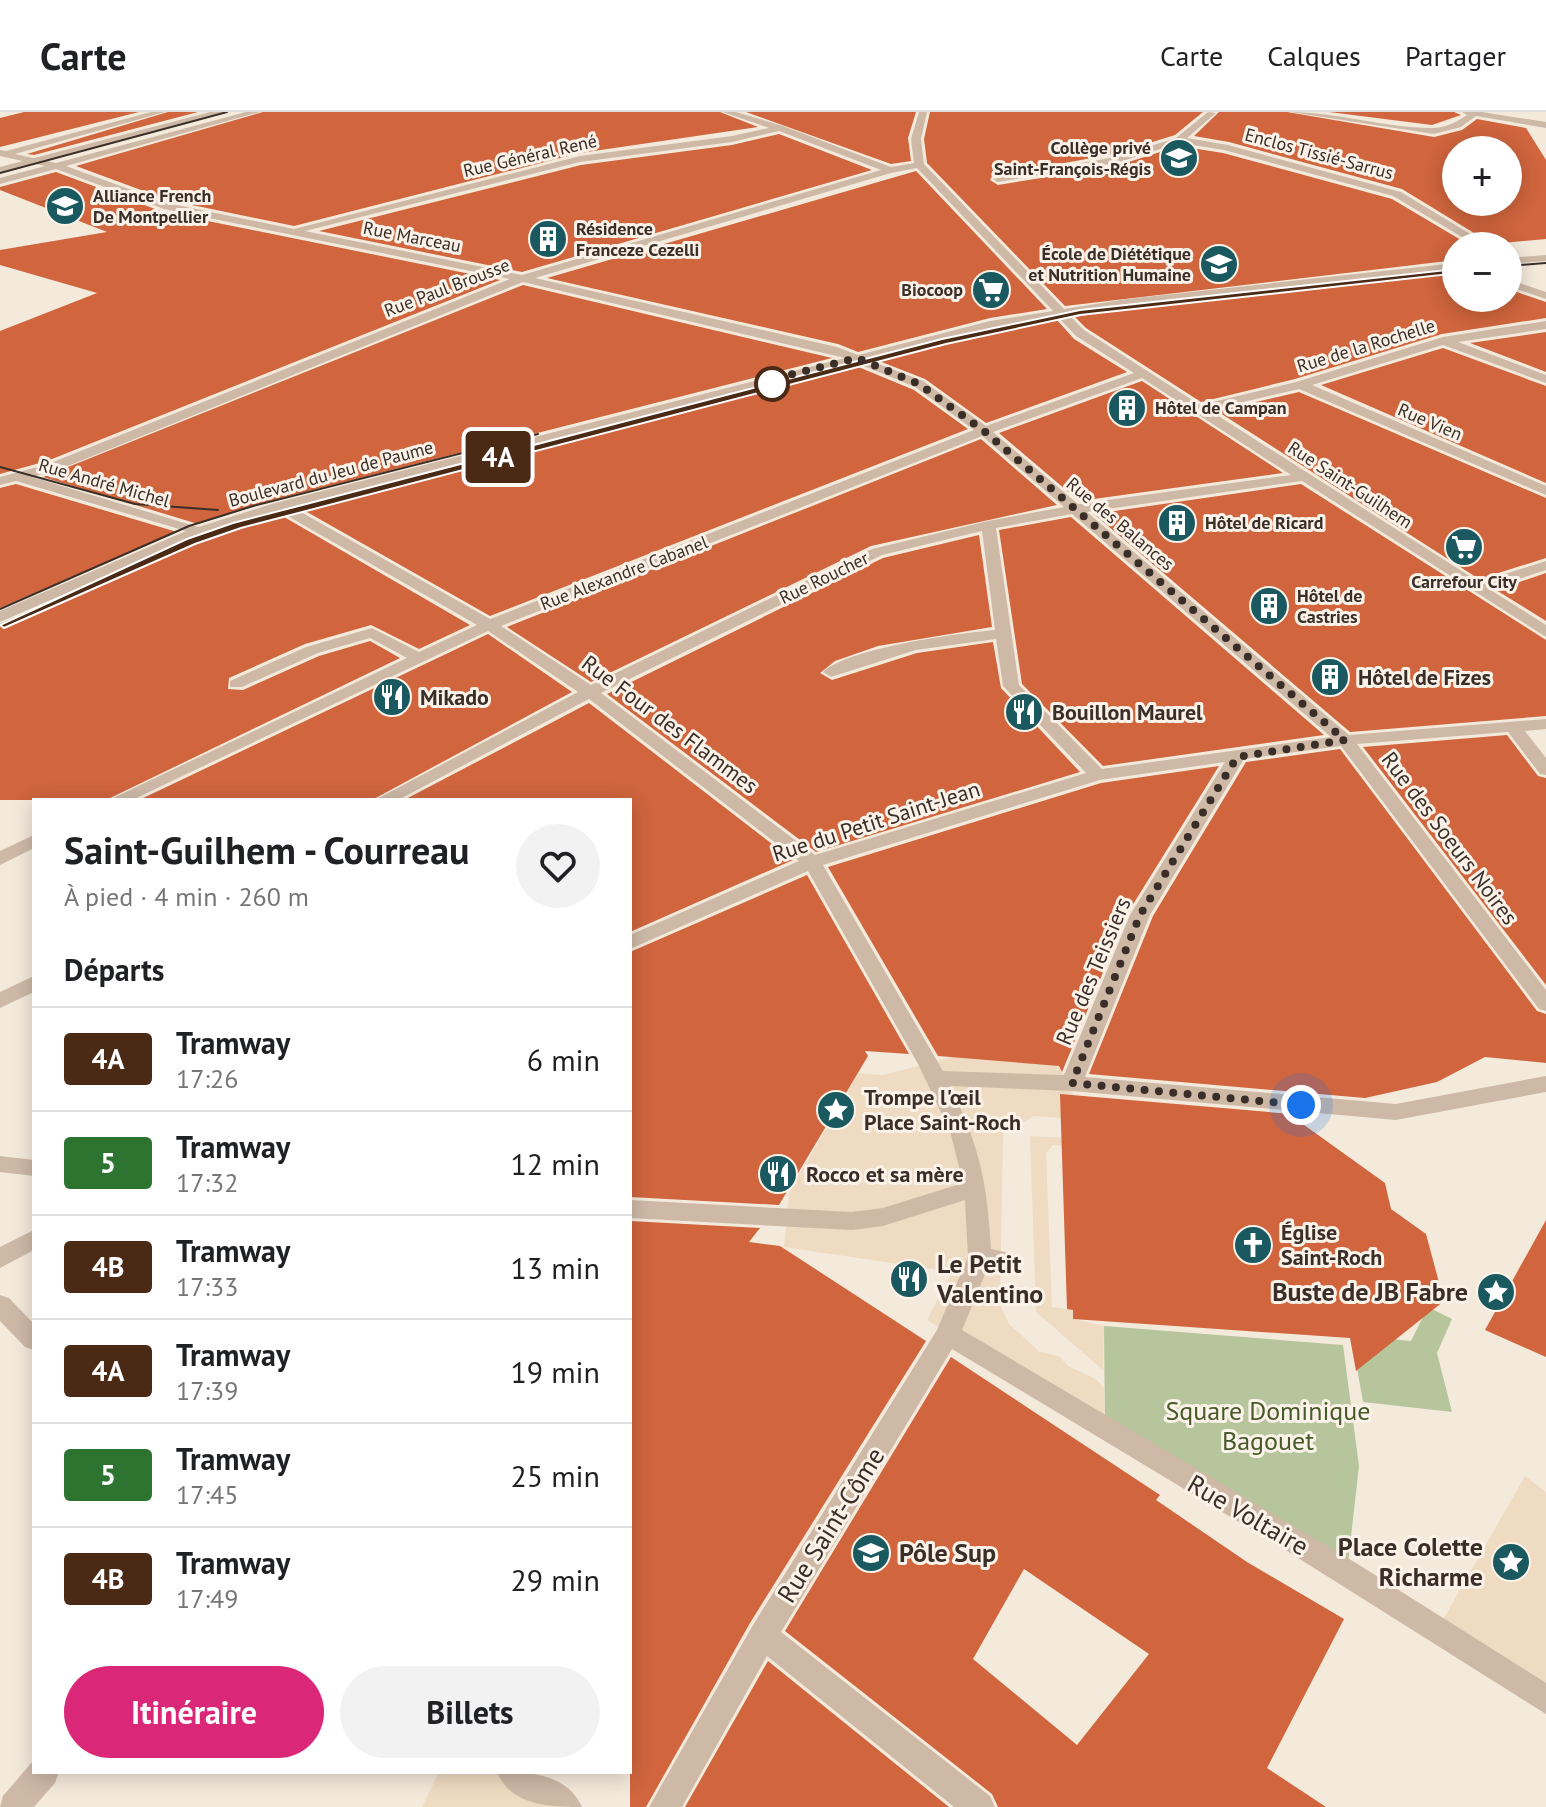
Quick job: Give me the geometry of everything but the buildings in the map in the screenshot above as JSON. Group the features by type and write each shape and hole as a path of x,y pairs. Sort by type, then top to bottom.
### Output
{"street":[{"path":"1,154 161,112"},
{"path":"0,170 220,112"},
{"path":"0,181 256,112"},
{"path":"727,112 780,128 890,170"},
{"path":"1294,112 1434,131 1458,125 1470,113 1546,125"},
{"path":"919,165 916,139 926,113"},
{"name":"Enclos Tissié-Sarrus","path":"998,179 1116,160 1179,140 1212,113"},
{"name":"Rue Général René","path":"291,232 580,159 732,139 780,128"},
{"name":"Enclos Tissié-Sarrus","path":"1179,140 1225,147 1397,194 1461,232"},
{"name":"Rue Marceau","path":"1,154 57,166 164,206 522,278 857,358"},
{"name":"Rue Paul Brousse","path":"0,481 53,467 287,370 522,278 890,170 919,165"},
{"name":"Rue Saint-Guilhem","path":"919,165 1080,333 1546,632"},
{"path":"1522,260 1546,258"},
{"name":"Boulevard du Jeu de Paume","path":"0,617 195,532 280,506 1054,308 1442,267"},
{"path":"1522,287 1546,296"},
{"name":"Rue de la Rochelle","path":"1198,409 1300,385 1443,341 1546,325"},
{"path":"1443,341 1546,379"},
{"name":"Rue des Balances","path":"857,358 919,384 984,431 1345,740"},
{"name":"Rue Alexandre Cabanel","path":"122,798 489,625 984,431 1142,374"},
{"name":"Rue Vien","path":"1300,385 1546,491"},
{"name":"Rue André Michel","path":"0,473 189,526 195,532"},
{"name":"Rue Roucher","path":"388,798 590,692 877,552 988,525 1075,509 1304,477"},
{"name":"Rue Four des Flammes","path":"280,506 489,625 590,692 812,862 937,1078 961,1131 990,1259"},
{"path":"988,525 1011,686 1098,775"},
{"path":"1477,588 1546,565"},
{"path":"236,684 312,650 372,633 419,658"},
{"path":"831,672 906,645 944,638 1005,634"},
{"name":"Rue du Petit Saint-Jean","path":"632,942 812,862 1098,775 1345,740 1546,724"},
{"path":"1512,726 1546,770"},
{"name":"Rue des Soeurs Noires","path":"1345,740 1546,1004"},
{"name":"Rue des Teissiers","path":"1072,1083 1140,915 1237,757"},
{"path":"0,859 32,842"},
{"path":"0,1001 32,984"},
{"path":"937,1078 1072,1083 1396,1112 1546,1084"},
{"path":"0,1164 32,1168"},
{"path":"632,1209 852,1221 883,1217 976,1188"},
{"path":"0,1259 32,1240"},
{"name":"Rue Saint-Côme","path":"665,1807 763,1635 948,1334 990,1259"},
{"path":"0,1305 32,1338"},
{"name":"Rue Voltaire","path":"948,1334 1105,1431 1347,1572 1546,1700"},
{"path":"763,1635 979,1807"},
{"path":"14,1807 42,1774"},
{"path":"515,1774 566,1807"}],"green space":[{"path":"1428,1307 1452,1319 1437,1353 1452,1412 1363,1402 1355,1357 1358,1336 1411,1341"},
{"name":"Square Dominique Bagouet","path":"1104,1326 1343,1345 1359,1466 1347,1572 1105,1431"}],"shaded area":[{"path":"952,1057 1056,1065 1072,1083 1074,1119 1034,1116 1003,1134 1000,1305 1009,1324 1040,1352 1059,1356 1068,1366 1096,1379 1104,1388 1105,1431 927,1320 952,1272 784,1247 789,1193 858,1073 883,1075"},
{"path":"1030,1136 1068,1138 1068,1146 1053,1145 1046,1153 1052,1307 1073,1310 1074,1319 1104,1326 1103,1370 1036,1312"},
{"name":"Place Colette Richarme","path":"1525,1476 1546,1492 1546,1700 1436,1632"},
{"path":"438,1774 515,1774 566,1807 422,1807"}],"tram line":[{"path":"0,173 227,112"},
{"path":"1522,265 1546,263"},
{"path":"0,625 191,541 237,525 772,384 1030,322 1163,302 1442,272"},
{"name":"4A","path":"0,625 191,541 237,525 945,341 1080,313 1442,272"},
{"path":"0,609 189,526 253,506 538,434"},
{"path":"0,467 135,504 218,510"}],"place":[{"name":"Collège privé Saint-François-Régis","path":"1179,158"},
{"name":"Alliance French De Montpellier","path":"65,206"},
{"name":"Résidence Franceze Cezelli","path":"548,239"},
{"name":"École de Diététique et Nutrition Humaine","path":"1219,264"},
{"name":"Biocoop","path":"991,290"},
{"name":"Hôtel de Campan","path":"1127,408"},
{"name":"Hôtel de Ricard","path":"1177,523"},
{"name":"Carrefour City","path":"1464,547"},
{"name":"Hôtel de Castries","path":"1269,606"},
{"name":"Hôtel de Fizes","path":"1330,677"},
{"name":"Mikado","path":"392,697"},
{"name":"Bouillon Maurel","path":"1024,712"},
{"name":"Trompe l'œil Place Saint-Roch","path":"836,1110"},
{"name":"Rocco et sa mère","path":"778,1174"},
{"name":"Église Saint-Roch","path":"1253,1245"},
{"name":"Le Petit Valentino","path":"909,1279"},
{"name":"Buste de JB Fabre","path":"1496,1292"},
{"name":"Pôle Sup","path":"871,1553"},
{"name":"Place Colette Richarme","path":"1511,1562"}],"route":[{"path":"772,384 769,380 857,358 919,384 984,431 1345,740 1237,757 1140,915 1072,1083 1301,1105"}]}
